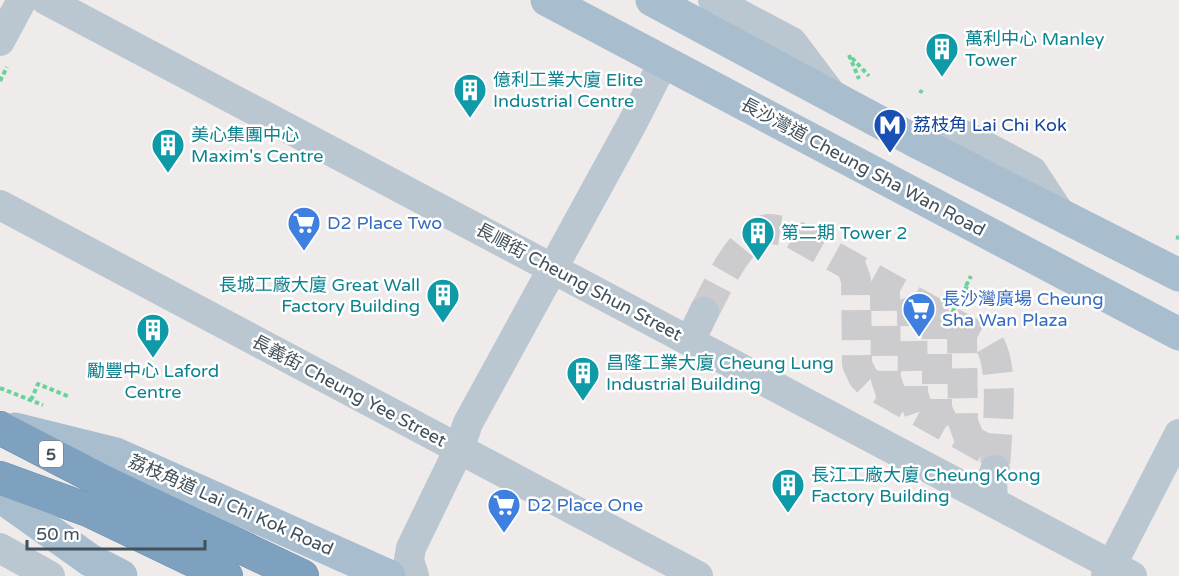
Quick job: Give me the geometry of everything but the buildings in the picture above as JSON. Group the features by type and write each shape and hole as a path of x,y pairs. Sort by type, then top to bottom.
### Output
{"highway":[{"name":"5","path":"0,426 102,481 302,576"},
{"name":"5","path":"0,478 88,510 226,576"}],"main road":[{"name":"長沙灣道 Cheung Sha Wan Road","path":"547,0 1179,334"},
{"path":"652,0 847,91 928,147 1179,275"},
{"name":"荔枝角道 Lai Chi Kok Road","path":"0,426 116,454 389,576"},
{"path":"0,496 90,560 121,576"}],"street":[{"path":"0,41 22,0"},
{"name":"長順街 Cheung Shun Street","path":"46,0 993,502 1116,572"},
{"path":"713,0 792,42 847,91"},
{"path":"414,576 409,560 411,548 459,449 468,423 633,123 663,63"},
{"name":"長義街 Cheung Yee Street","path":"0,205 698,576"},
{"path":"690,341 704,312"},
{"path":"1116,572 1179,434"},
{"path":"993,502 992,482 995,470"},
{"path":"0,548 50,576"}],"path":[{"path":"847,91 849,55 869,76"},
{"path":"949,319 971,276"},
{"path":"964,287 987,300"},
{"path":"31,400 38,384 70,397"},
{"path":"0,387 49,407"}],"tunnel":[{"path":"704,312 731,263 749,239 769,229 788,231 989,343 994,355 999,386 995,470"},
{"path":"851,266 856,280 857,364 863,377 869,383 988,450 996,460"},
{"path":"880,282 885,293 886,379 892,397"},
{"path":"907,297 912,309 913,394 919,412"},
{"path":"932,310 937,321 937,409 945,427"},
{"path":"958,324 962,334 963,422 970,440"}],"place":[{"name":"萬利中心 Manley Tower","path":"942,78"},
{"name":"億利工業大廈 Elite Industrial Centre","path":"470,119"},
{"name":"荔枝角 Lai Chi Kok","path":"890,154"},
{"name":"美心集團中心 Maxim's Centre","path":"168,174"},
{"name":"D2 Place Two","path":"304,252"},
{"name":"第二期 Tower 2","path":"758,262"},
{"name":"長城工廠大廈 Great Wall Factory Building","path":"443,324"},
{"name":"長沙灣廣場 Cheung Sha Wan Plaza","path":"919,338"},
{"name":"勵豐中心 Laford Centre","path":"153,359"},
{"name":"昌隆工業大廈 Cheung Lung Industrial Building","path":"583,402"},
{"name":"長江工廠大廈 Cheung Kong Factory Building","path":"788,514"},
{"name":"D2 Place One","path":"504,534"}]}
